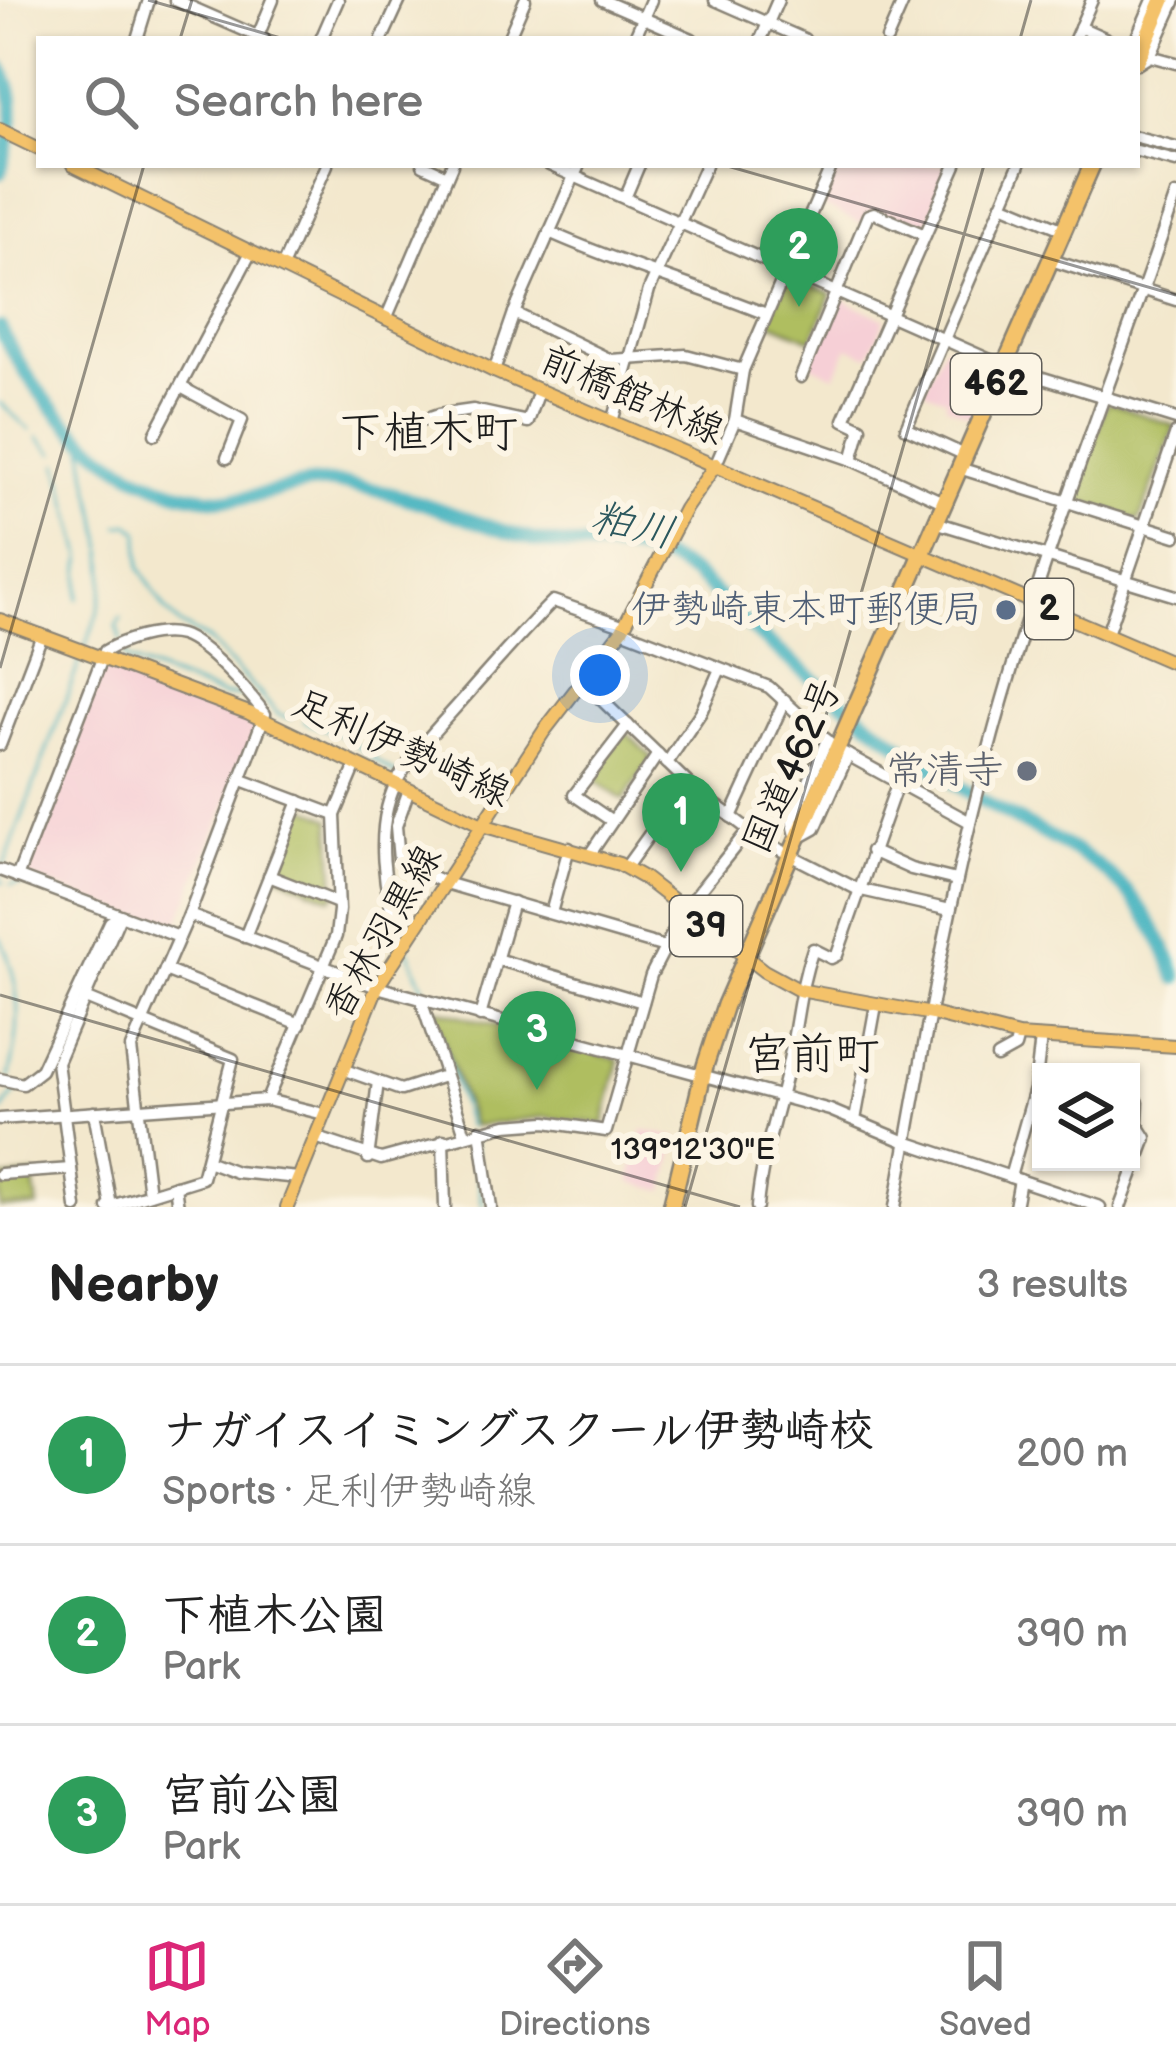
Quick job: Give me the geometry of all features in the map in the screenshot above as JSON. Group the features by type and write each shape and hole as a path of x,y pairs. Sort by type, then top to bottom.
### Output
{"highway":[{"path":"1141,60 1163,0"},
{"name":"国道462号","path":"671,1207 719,1022 833,739 865,685 1091,168"}],"main road":[{"path":"0,130 36,147"},
{"name":"前橋館林線","path":"83,168 494,371 1176,664"},
{"name":"香林羽黒線","path":"287,1207 377,987 482,825 624,628 670,538 716,464"},
{"name":"足利伊勢崎線","path":"0,620 265,720 482,825 626,867 745,957 799,990 932,1014 1018,1036 1171,1047"}],"street":[{"path":"138,36 149,0"},
{"path":"175,0 256,36"},
{"path":"262,36 273,0"},
{"path":"322,36 338,0"},
{"path":"383,36 400,0"},
{"path":"509,36 525,0"},
{"path":"602,0 685,36"},
{"path":"635,36 651,0"},
{"path":"715,0 797,36"},
{"path":"762,36 778,0"},
{"path":"888,36 904,0"},
{"path":"1077,33 1092,0"},
{"path":"1137,36 1153,0"},
{"path":"1174,0 1141,60 1176,63"},
{"path":"1140,138 1176,147"},
{"path":"1140,152 1176,161"},
{"path":"282,267 326,168"},
{"path":"625,198 638,168"},
{"path":"612,422 656,273 705,168"},
{"path":"716,464 735,420 742,370 831,168"},
{"path":"852,460 861,428 844,420 955,168"},
{"path":"1018,168 906,428 962,462 1069,503 1176,536"},
{"path":"494,371 576,170 625,198 1004,366 1176,419"},
{"path":"386,319 450,171"},
{"path":"895,1207 956,880 984,766 1034,602 1176,195"},
{"path":"1003,204 1064,230"},
{"path":"801,377 868,215 874,213 925,235"},
{"path":"549,232 614,261 766,314"},
{"path":"155,434 251,252"},
{"path":"1051,260 1176,300"},
{"path":"514,313 611,360 686,355 742,370"},
{"path":"181,387 242,421 227,458"},
{"path":"392,431 438,415 473,410 528,422 539,391"},
{"path":"735,420 852,460 943,502"},
{"path":"1106,634 1176,434"},
{"path":"935,522 1176,596"},
{"path":"405,944 388,907 386,886 385,821 401,784 513,640 553,602 770,687 833,739 792,820 793,846"},
{"path":"149,1194 131,1048 190,915 266,714 247,690 189,639 175,633 116,644 91,654 8,874 179,938"},
{"path":"0,746 42,635"},
{"path":"590,854 701,712 720,670"},
{"path":"582,681 663,759 765,842 793,846 857,889 950,910"},
{"path":"731,817 785,700"},
{"path":"612,821 574,795 628,725"},
{"path":"793,846 811,833 846,754 971,820"},
{"path":"267,1100 336,936 335,815 356,765"},
{"path":"242,780 335,815"},
{"path":"401,784 397,856 445,883 665,947"},
{"path":"757,1207 799,990 813,950 831,958 837,955 897,784"},
{"path":"245,937 298,801"},
{"path":"626,867 662,817"},
{"path":"315,1137 368,1158 392,1157 480,1130 546,1122 606,1131 643,1001 665,947 685,909 749,830"},
{"path":"551,913 568,848"},
{"path":"871,851 910,869 956,880"},
{"path":"269,876 338,903"},
{"path":"480,1016 513,902"},
{"path":"190,915 377,987 855,1120 906,1142 1100,1207"},
{"path":"76,1207 58,1058 120,916"},
{"path":"0,1079 22,1084 40,1070 110,922 120,916"},
{"path":"496,959 643,1001"},
{"path":"164,970 300,1024"},
{"path":"85,998 232,1059 202,1178 110,1206 94,1112"},
{"path":"426,1001 444,1076 465,1134"},
{"path":"855,1120 876,1005"},
{"path":"998,1057 1016,1047 1018,1036"},
{"path":"1015,1207 1015,1178 1041,1038"},
{"path":"342,1070 401,1090 444,1076"},
{"path":"368,1158 378,1082"},
{"path":"0,1119 267,1100 324,1114"},
{"path":"480,1130 491,1207"},
{"path":"443,1140 445,1207"},
{"path":"207,1161 236,1172 299,1178"},
{"path":"0,1174 71,1168"},
{"path":"1120,1207 1134,1171"},
{"path":"175,1186 178,1207"}],"shaded area":[{"path":"834,168 952,168 924,231 873,211 862,224 818,204"},
{"path":"838,297 885,319 869,356 848,347 835,376 809,364"},
{"path":"944,345 995,365 972,417 924,390"},
{"path":"107,666 258,727 175,931 22,874 102,668"},
{"path":"643,1130 678,1138 665,1191 630,1182"}],"green space":[{"path":"789,276 831,294 812,340 767,321"},
{"path":"1110,403 1175,426 1139,521 1076,499"},
{"path":"626,732 652,758 623,800 588,776"},
{"path":"303,806 331,819 335,895 331,898 274,873"},
{"path":"433,1008 619,1060 604,1124 544,1117 473,1126"},
{"path":"33,1175 38,1207 0,1207 0,1178"}],"waterway":[{"name":"粕川","path":"0,66 13,106 0,173"},
{"name":"粕川","path":"0,327 38,390 63,419 121,467 155,484 190,495 227,499 320,483 359,486 534,540 652,554 681,566 782,654 908,751 1115,879 1159,936 1176,978"},
{"path":"0,403 30,430"},
{"path":"38,437 54,453"},
{"path":"84,440 105,567 100,603 84,649"},
{"path":"58,464 82,555 78,599"},
{"path":"119,526 129,524 139,532 140,568 165,609 179,624 207,639 261,695"},
{"path":"121,618 116,626 121,640"},
{"path":"124,650 127,660 224,696 244,695"},
{"path":"0,876 81,658"},
{"path":"260,695 279,715 291,718"},
{"path":"304,721 343,736 398,776"},
{"path":"389,868 391,825 400,789"},
{"path":"0,881 4,882"},
{"path":"11,885 23,883"},
{"path":"0,937 13,972 18,1006 9,1077"},
{"path":"407,947 426,994"},
{"path":"431,1009 469,1127"},
{"path":"2,1111 17,1089"},
{"path":"472,1138 483,1207"}],"place":[{"name":"下植木公園","path":"799,307"},
{"name":"伊勢崎東本町郵便局","path":"1006,610"},
{"name":"常清寺","path":"1027,771"},
{"name":"ナガイスイミングスクール伊勢崎校","path":"681,872"},
{"name":"宮前公園","path":"537,1090"}],"district":[{"name":"下植木町","path":"428,433"},
{"name":"宮前町","path":"812,1055"}]}
